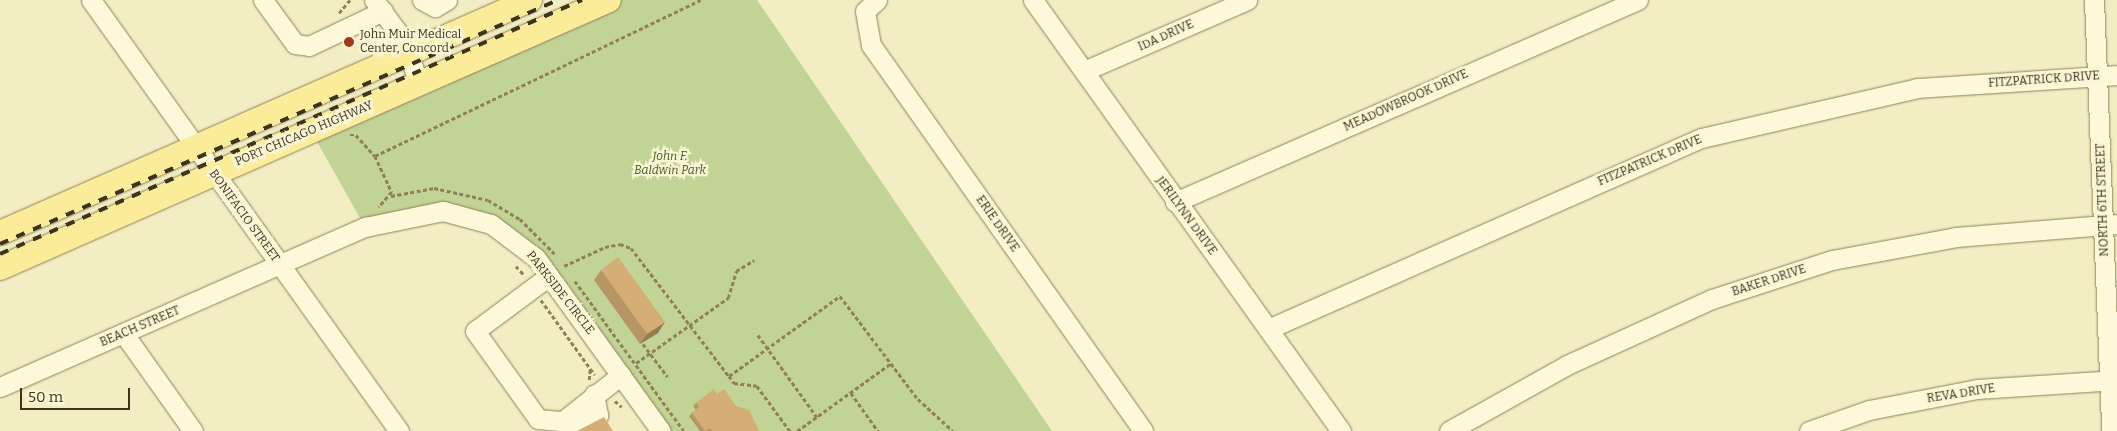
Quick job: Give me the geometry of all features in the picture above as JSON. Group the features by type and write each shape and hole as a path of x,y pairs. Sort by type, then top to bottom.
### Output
{"main road":[{"path":"0,233 530,0"},
{"name":"PORT CHICAGO HIGHWAY","path":"0,268 609,0"}],"street":[{"name":"BONIFACIO STREET","path":"91,0 399,431"},
{"path":"263,0 295,44 309,46 378,6 409,53 419,84"},
{"path":"422,0 435,6 447,0"},
{"name":"JERILYNN DRIVE","path":"1032,0 1341,431"},
{"name":"IDA DRIVE","path":"1084,72 1247,0"},
{"name":"MEADOWBROOK DRIVE","path":"1175,202 1638,0"},
{"name":"NORTH 6TH STREET","path":"2094,0 2108,76 2113,380 2111,431"},
{"name":"ERIE DRIVE","path":"871,6 871,45 1143,431"},
{"name":"FITZPATRICK DRIVE","path":"1268,329 1701,138 1917,88 2108,76"},
{"name":"PARKSIDE CIRCLE","path":"280,266 385,220 443,211 491,224 516,239 549,276 661,431"},
{"name":"BAKER DRIVE","path":"1450,431 1567,365 1703,303 1832,260 1956,237 2111,224"},
{"name":"BEACH STREET","path":"0,388 280,266"},
{"path":"549,276 475,331 538,419 563,421 599,390 622,375"},
{"path":"124,334 193,431"},
{"name":"REVA DRIVE","path":"1809,431 1869,410 1977,389 2113,380"}],"path":[{"path":"375,156 700,0"},
{"path":"342,135 356,135 375,156 391,196"},
{"path":"372,212 391,196 434,188 488,200 541,237 566,269 605,247 620,244 630,248 734,383 757,386 790,431"},
{"path":"513,260 534,289 599,390 620,408 625,405"},
{"path":"636,363 728,298 736,271 754,260"},
{"path":"572,276 684,431"},
{"path":"729,376 840,296 918,399 953,431"},
{"path":"758,335 817,417"},
{"path":"643,344 668,377"},
{"path":"797,431 890,364"},
{"path":"851,393 878,431"}],"green space":[{"name":"John F. Baldwin Park","path":"609,0 757,0 1052,431 661,431 536,258 470,216 365,227 311,131"}],"building":[{"path":"618,257 665,322 647,334 601,270"},
{"path":"714,389 717,394 724,389 736,406 749,410 759,431 712,431 710,428 705,431 692,413 699,407 696,403"},
{"path":"604,417 613,431 577,431"}],"railway":[{"path":"0,244 558,0"},
{"path":"0,254 582,0"}],"place":[{"name":"John Muir Medical Center, Concord","path":"349,42"}]}
